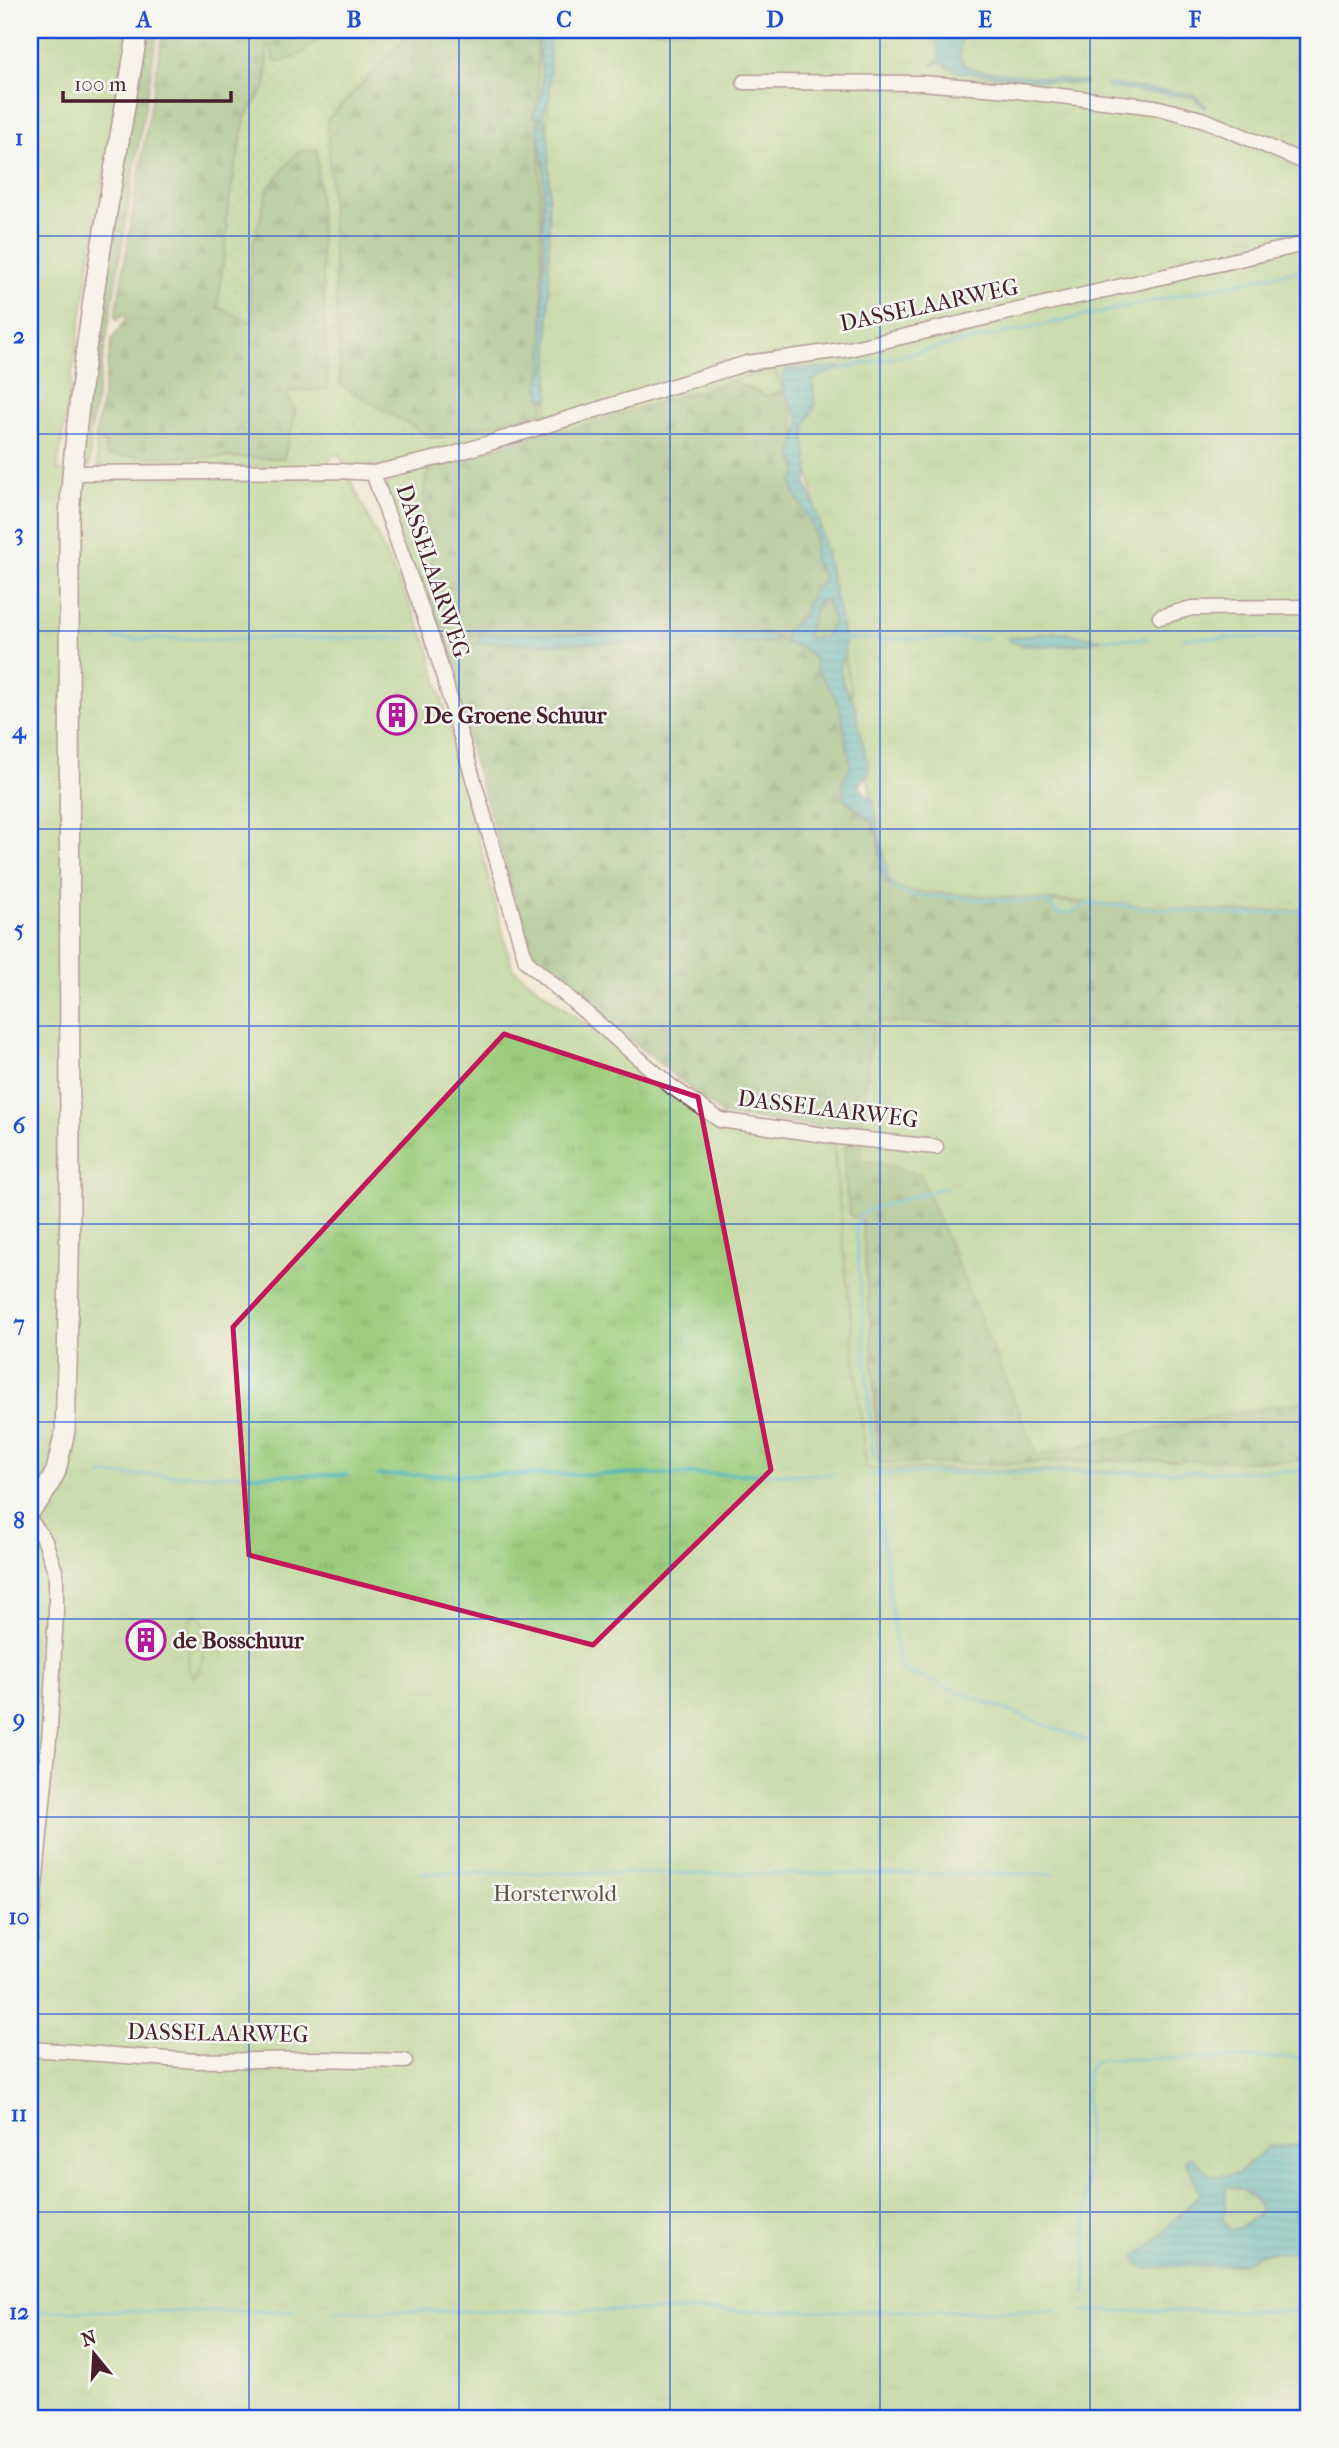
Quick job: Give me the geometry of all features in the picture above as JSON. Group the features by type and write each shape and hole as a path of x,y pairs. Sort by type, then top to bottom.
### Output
{"street":[{"path":"30,1510 42,1497 56,1471 65,1431 70,1209 69,518 72,473 86,347 138,30"},
{"path":"744,82 921,83 1155,107 1205,120 1309,164"},
{"name":"DASSELAARWEG","path":"936,1147 838,1137 720,1120 672,1087 526,961 435,647 373,473 451,455 747,363 849,349 1309,243"},
{"path":"72,473 373,473"},
{"path":"1160,617 1192,608 1309,607"},
{"path":"30,1520 45,1541 56,1574 56,1611 50,1729 30,1940"},
{"name":"DASSELAARWEG","path":"30,2049 197,2061 405,2061"}],"highlighted area":[{"path":"504,1034 698,1097 771,1470 593,1645 249,1555 233,1327"}],"green space":[{"name":"Horsterwold","path":"30,30 127,30 57,470 81,476 349,477 427,642 512,968 679,1096 729,1122 833,1143 866,1469 1309,1472 1309,2418 30,2418"},
{"path":"147,30 158,30 91,430 89,422 81,418"},
{"path":"163,30 328,30 304,52 282,61 274,61 270,46 266,47 266,86 245,118 225,223 228,226 218,307 253,323 250,287 253,243 268,189 298,151 317,149 328,389 287,392 296,412 284,458 109,456 105,451 105,443 95,439 112,339 127,318 123,315 118,320 115,318"},
{"path":"328,30 414,30 327,120 544,412 544,400 547,400 549,142 543,113 549,100 554,418 391,466 345,466 340,455 332,456 328,466 98,468 95,439 105,443 287,392 250,287 253,323 217,307 228,226 225,224 245,118 266,86 266,47 270,45 304,51"},
{"path":"414,30 537,30 538,101 533,116 539,119 537,129 544,368 540,386 544,412 433,438 340,385 327,120"},
{"path":"537,30 541,30 539,48 542,74 538,101"},
{"path":"548,30 1309,30 1309,909 1247,912 910,891 895,886 887,878 802,436 797,436 793,417 775,371 744,377 548,436"},
{"path":"539,140 545,192 544,368"},
{"path":"797,360 782,387 783,391 766,396 722,377"},
{"path":"722,377 766,396 783,391 800,429 792,457 798,465 794,492 811,523 816,538 813,559 824,577 822,583 814,588 803,615 790,629 793,646 803,648 814,658 841,711 851,766 844,799 873,823 881,872 892,883 1309,885 1309,1062 876,1134 723,1115 535,963 445,666 462,643 776,640 774,636 763,634 460,636 438,624 433,602 433,572 423,497 427,475 435,465","holes":["1056,901 1086,904 1065,914 1056,912 1050,903"]},
{"path":"81,418 89,422 90,467 81,460"},
{"path":"435,465 433,602 460,636 479,634 479,643 462,643 445,666 384,493 390,477"},
{"path":"826,600 834,622 823,638 808,639 807,634 817,602"},
{"path":"844,657 854,702 841,674"},
{"path":"1050,903 1087,903 1065,913 1056,912"},
{"path":"874,1022 1309,1032 1309,1400 1206,1418 1037,1455 920,1174 860,1159 862,1117"},
{"path":"833,1129 847,1131 846,1153 862,1221 873,1354 878,1462 969,1464 1309,1461 1309,1484 883,1684 859,1454"},
{"path":"846,1143 1309,1190 1309,1461 878,1463 873,1354 862,1221 850,1215 844,1175"},
{"path":"198,1614 205,1624 204,1658 194,1677 188,1667 190,1617"}],"water":[{"path":"541,30 550,30 550,99 543,113 549,142 549,399 544,400 538,386 544,366 544,164 537,129 541,119 533,116 543,83 539,51"},
{"path":"937,30 961,30 960,57 963,64 976,70 1086,82 1085,85 959,72 948,68 943,62 931,66 940,58 936,41"},
{"path":"1107,84 1193,94 1207,106 1205,108 1193,97 1107,88"},
{"path":"844,368 813,381 815,406 806,424 805,438 809,471 806,482 818,517 845,639 840,671 844,686 854,702 869,772 859,785 863,792 873,799 892,886 885,882 875,827 844,799 843,781 851,766 841,711 834,695 819,672 814,658 803,648 785,643 785,632 803,615 814,587 822,583 824,577 813,559 816,538 811,523 794,492 792,482 797,470 792,457 801,422 783,391 783,374 788,369","holes":["826,600 834,622 823,638 808,638 817,602"]},
{"path":"1057,632 1102,639 1067,645 1038,646 1015,643 1007,638"},
{"path":"479,634 763,634 774,636 776,640 479,643"},
{"path":"1309,2144 1309,2253 1263,2252 1243,2263 1214,2266 1146,2268 1137,2264 1136,2256 1149,2247 1200,2193 1185,2160 1190,2156 1212,2176 1237,2174 1268,2147","holes":["1226,2187 1252,2197 1260,2212 1243,2226 1230,2230 1222,2218"]}],"waterway":[{"path":"844,368 1264,277 1309,271"},
{"path":"115,639 406,638"},
{"path":"845,639 987,638"},
{"path":"1184,638 1309,638"},
{"path":"1102,639 1148,639"},
{"path":"892,886 906,895 1050,903 1056,912 1065,913 1087,903 1242,915 1309,911"},
{"path":"873,1456 856,1227 860,1215 870,1209 947,1187"},
{"path":"873,1474 1309,1471"},
{"path":"378,1475 832,1474"},
{"path":"101,1475 347,1475"},
{"path":"877,1494 899,1669 1088,1741"},
{"path":"421,1873 1053,1874"},
{"path":"1086,2293 1087,2075 1092,2063 1102,2059 1309,2058"},
{"path":"30,2311 294,2311"},
{"path":"334,2311 1056,2311"},
{"path":"1084,2311 1309,2311"}],"place":[{"name":"De Groene Schuur","path":"397,715"},
{"name":"de Bosschuur","path":"146,1640"}]}
